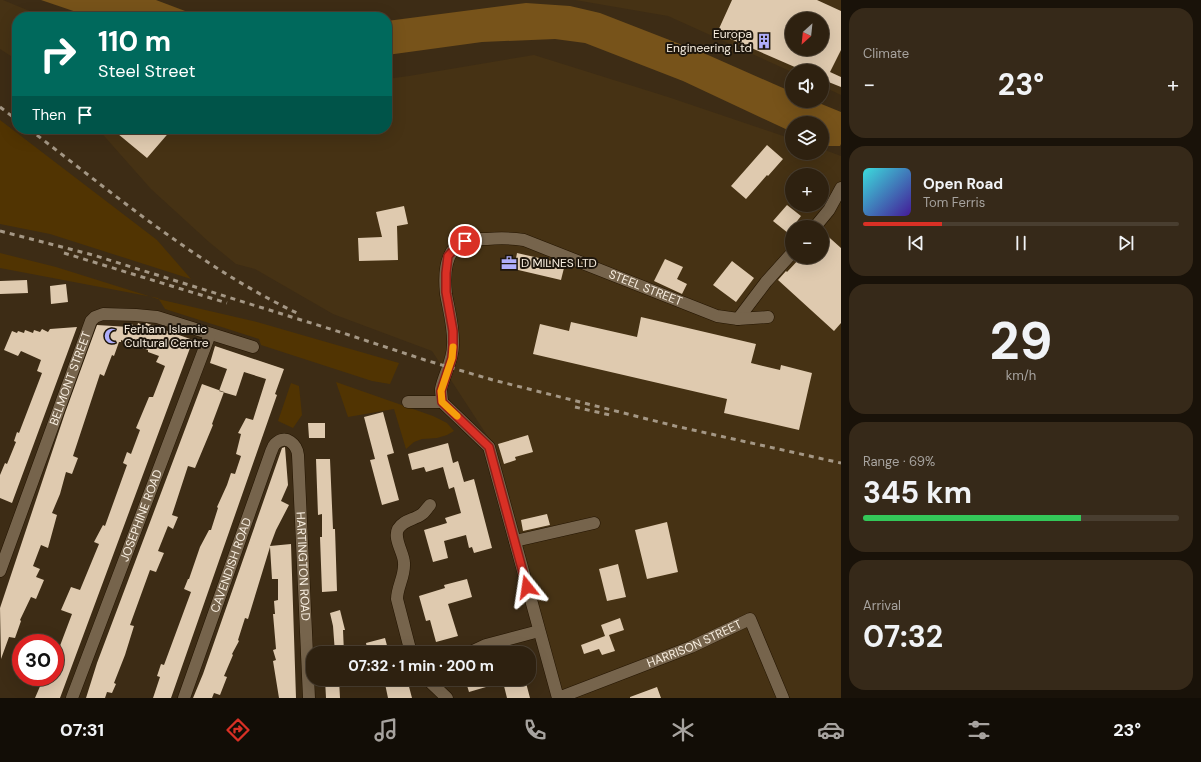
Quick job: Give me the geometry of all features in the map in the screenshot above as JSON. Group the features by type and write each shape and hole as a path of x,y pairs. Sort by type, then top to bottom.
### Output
{"street":[{"path":"821,220 829,210 841,188"},
{"name":"STEEL STREET","path":"442,402 441,391 452,358 453,346 453,331 446,292 448,256 458,245 465,241 474,239 511,238 524,240 717,316 738,319 768,318"},
{"path":"738,319 785,260"},
{"name":"BELMONT STREET","path":"0,571 91,321 103,314 143,315 157,317 253,347"},
{"name":"JOSEPHINE ROAD","path":"72,698 210,334"},
{"path":"408,402 442,402 489,447 558,698"},
{"name":"CAVENDISH ROAD","path":"184,698 271,452 275,444 280,440 287,440"},
{"name":"HARTINGTON ROAD","path":"287,440 293,443 297,448 298,455 309,698"},
{"path":"409,646 396,599 404,570 403,554 397,535 398,530 403,524 421,515 430,505"},
{"path":"515,542 594,523"},
{"name":"HARRISON STREET","path":"558,698 691,647 750,619 783,698"},
{"path":"484,646 539,631"},
{"path":"435,686 448,698"}],"shaded area":[{"path":"0,0 3,0 32,12 12,12 12,57 0,49"},
{"path":"41,0 156,0 188,12 76,12"},
{"path":"575,0 841,0 841,95 829,89 829,64 785,64 785,69 668,16"},
{"path":"526,3 570,6 600,13 708,55 785,89 785,108 829,107 841,112 841,144 840,146 829,146 829,116 785,116 785,129 683,81 585,43 555,39 482,42 392,54 392,20"},
{"path":"534,55 668,97 785,137 785,160 829,160 829,152 841,156 841,698 560,698 490,440 432,351 333,314 255,269 236,264 209,242 151,189 102,134 392,134 392,78"},
{"path":"0,120 12,129 12,134 18,134 157,240 191,279 50,234 0,224"},
{"path":"0,253 56,267 150,296 0,268"},
{"path":"159,299 257,322 399,363 390,384 372,381 261,345 259,339 165,309"},
{"path":"336,382 433,416 447,423 454,431 437,438 422,439 414,442 406,449 394,409 348,417"},
{"path":"291,383 299,386 302,415 293,428 278,421"}],"building":[{"name":"Europa Engineering Ltd","path":"732,0 817,0 841,11 841,50 830,72 841,77 841,87 829,82 829,64 788,64 717,33"},
{"path":"118,134 168,134 147,158"},
{"path":"767,145 783,159 746,199 731,186"},
{"path":"404,206 408,224 397,226 398,260 359,261 358,238 382,237 376,212"},
{"path":"785,207 785,212 796,212 801,216 798,220 785,220 785,231 773,221"},
{"path":"829,237 841,248 841,323 834,331 778,280 786,271 787,272 794,264 829,264"},
{"path":"517,253 565,264 561,280 514,269"},
{"path":"665,259 683,267 677,279 687,284 682,294 654,281"},
{"path":"732,261 754,278 736,302 713,285"},
{"path":"27,280 28,293 0,294 0,281"},
{"path":"66,284 68,302 51,304 50,286"},
{"path":"641,317 756,344 751,363 780,370 781,365 812,373 799,430 724,413 727,399 533,354 540,324 569,331 571,322 637,337"},
{"path":"138,323 145,326 146,323 193,340 60,698 35,698 40,686 64,686 64,635 72,614 61,610 71,587 80,590 99,544 94,542 103,525 105,526 127,465 123,463 127,452 131,454 140,430 136,428 149,397 153,397 165,366 156,362 159,356 148,352 148,350 121,340 114,356 112,355 104,376 100,374 73,456 78,458 72,474 66,472 60,494 52,513 57,515 48,548 41,545 33,566 40,569 36,577 44,580 36,599 31,597 20,620 21,621 16,634 12,634 12,638 9,637 1,659 0,608 65,413 97,325 129,327 131,324 137,327"},
{"path":"77,327 12,503 0,498 0,475 5,463 7,464 16,442 14,441 17,432 19,433 42,373 37,371 41,360 21,351 18,356 4,350 12,331 24,333 25,330 33,333 34,330 40,332 42,329 48,332 50,329"},
{"path":"215,346 284,369 275,394 277,395 171,698 153,698 160,677 157,676 161,664 164,665 191,592 184,589 200,547 209,530 211,530 218,508 217,507 231,473 235,474 241,456 236,454 241,434 238,433 246,418 253,420 266,379 244,372 236,396 219,391 227,369 210,363"},
{"path":"202,384 224,392 212,424 213,425 195,468 188,466 172,515 178,517 173,529 168,526 158,551 164,553 156,572 150,570 130,625 134,626 114,683 116,684 112,693 107,692 105,698 86,698 97,663"},
{"path":"383,412 394,453 387,455 399,500 382,505 370,460 375,459 364,417"},
{"path":"308,423 325,423 325,438 309,438"},
{"path":"528,435 533,452 515,457 516,460 504,464 498,444"},
{"path":"448,443 453,463 458,461 464,482 474,479 492,548 474,553 472,547 469,548 466,535 444,541 448,558 433,562 424,530 447,523 445,518 461,513 454,487 449,489 443,467 426,472 424,467 412,470 408,454"},
{"path":"285,447 288,485 281,501 289,505 276,530 270,546 291,544 296,698 279,698 273,661 276,660 273,650 276,649 273,614 275,614 274,601 278,600 278,579 272,579 270,547 248,619 245,618 238,640 239,641 232,654 233,655 224,676 227,677 220,695 214,693 212,698 193,698 203,674 282,448"},
{"path":"316,459 330,459 333,529 335,529 337,591 322,592 320,537 322,537 322,514 318,515"},
{"path":"547,514 550,525 523,531 521,520"},
{"path":"667,522 678,572 647,579 635,530"},
{"path":"618,564 626,597 607,601 599,569"},
{"path":"467,579 472,597 448,604 458,636 436,642 430,620 426,621 419,596 445,588 444,585"},
{"path":"340,610 345,630 343,630 344,646 334,646 333,626 330,613"},
{"path":"620,618 624,630 609,635 615,651 602,655 599,649 584,654 581,645 605,636 601,625"},
{"path":"385,638 387,646 367,646 366,643"},
{"path":"325,686 339,686 340,698 326,698"},
{"path":"385,686 409,686 412,698 388,698"},
{"path":"467,686 489,686 469,692"},
{"path":"504,686 527,686 530,698 507,698"},
{"path":"657,687 661,698 630,698 630,697"}],"railway":[{"path":"0,107 12,116"},
{"path":"35,134 159,229 227,275 299,314"},
{"path":"0,231 93,255 493,380 675,426 841,463"},
{"path":"64,253 227,303"},
{"path":"575,407 610,415"}],"slow traffic":[{"path":"453,347 452,358 441,391 442,402 457,416"}],"place":[{"name":"Europa Engineering Ltd","path":"764,41"},
{"name":"D MILNES LTD","path":"509,263"},
{"name":"Ferham Islamic Cultural Centre","path":"112,336"}],"route":[{"path":"465,241 453,249 448,256 446,292 453,331 453,346 452,358 441,391 442,402 489,447 527,587"}]}
